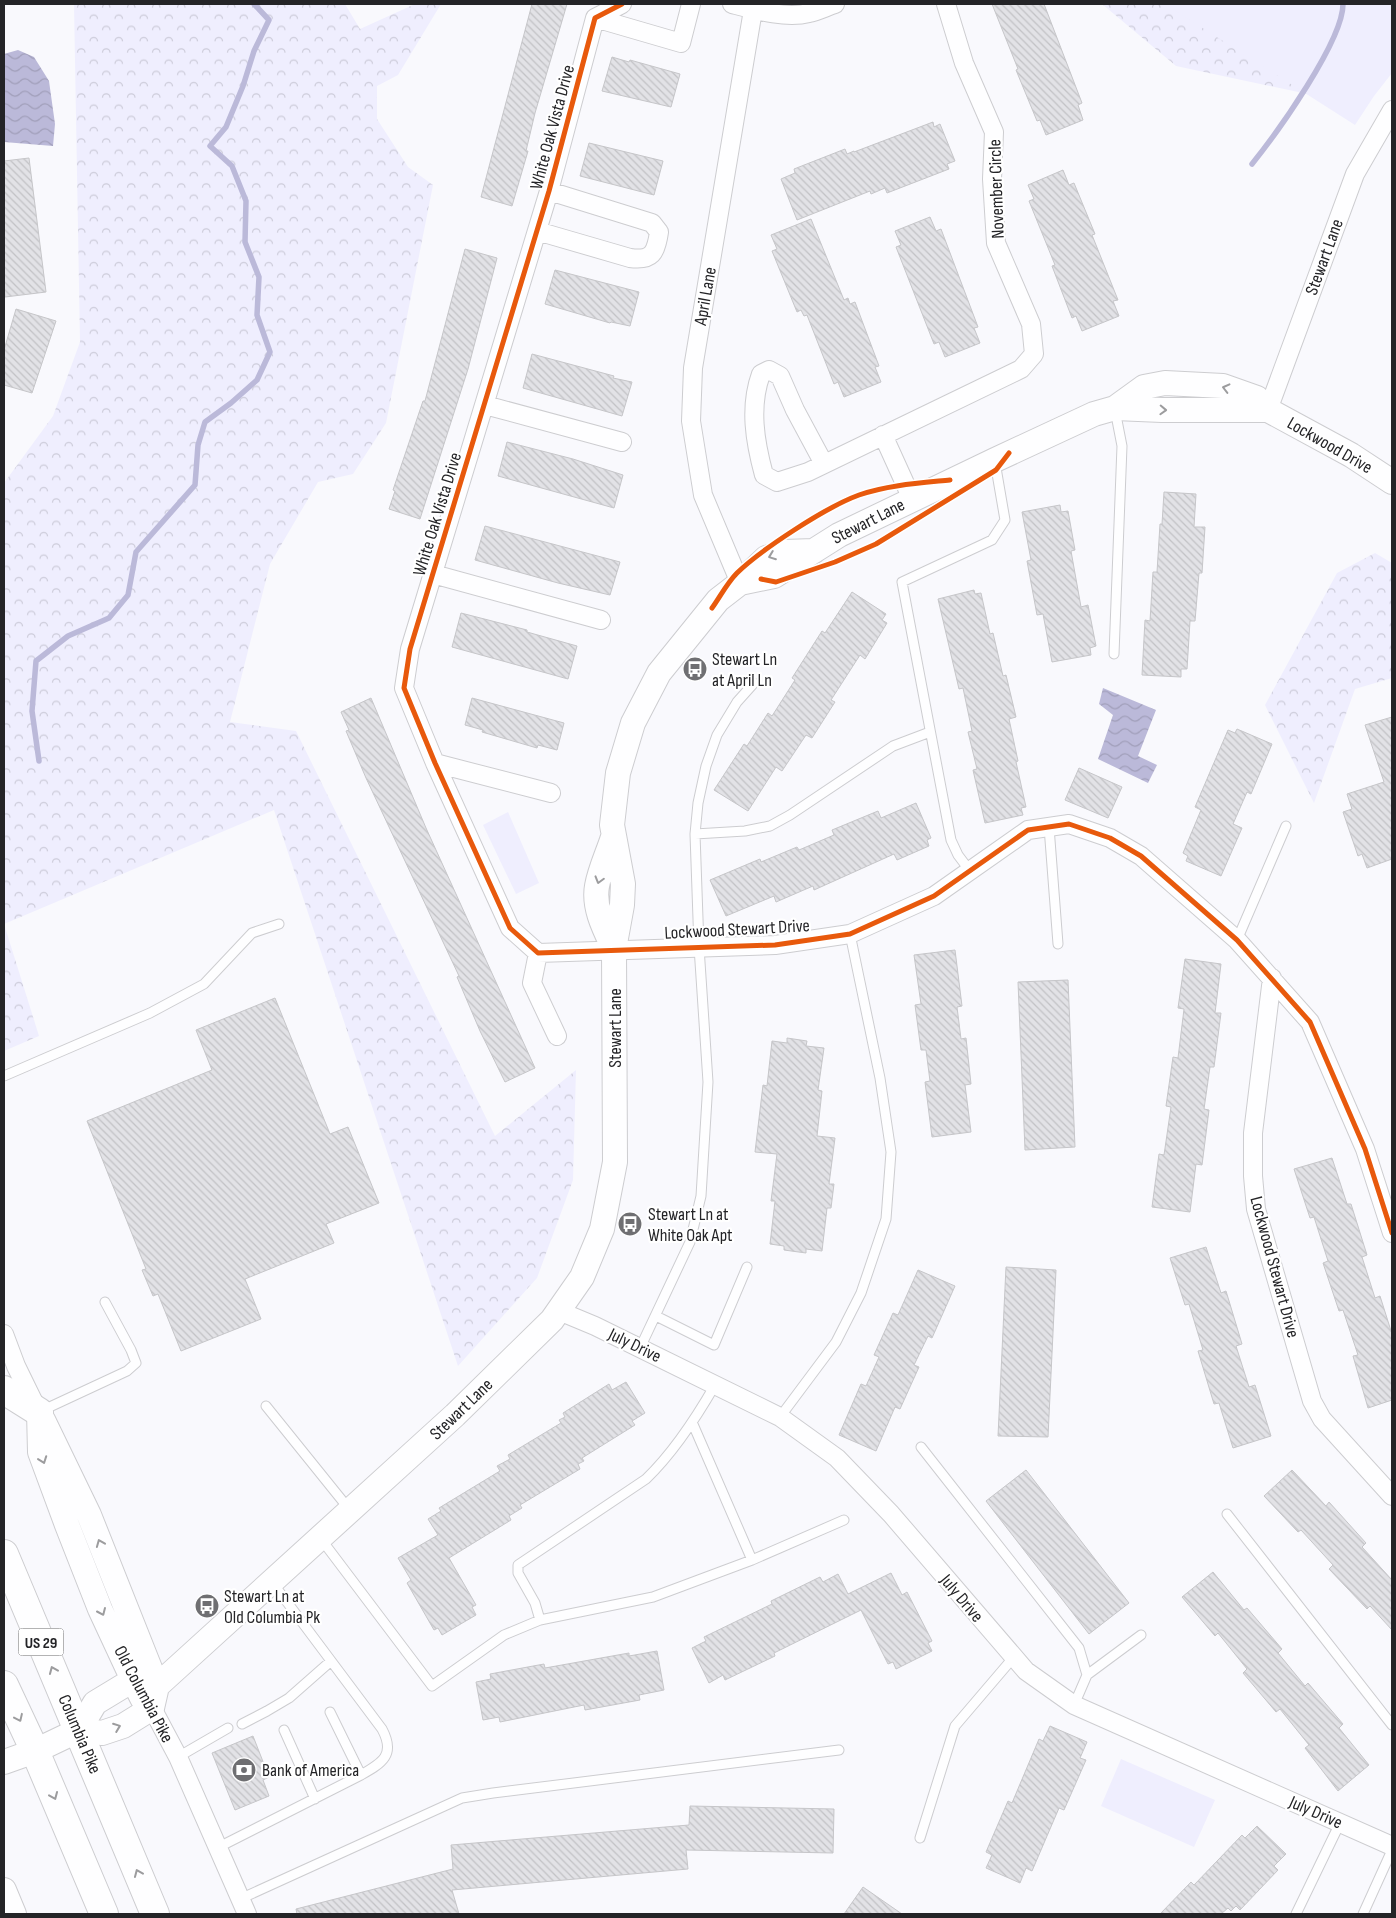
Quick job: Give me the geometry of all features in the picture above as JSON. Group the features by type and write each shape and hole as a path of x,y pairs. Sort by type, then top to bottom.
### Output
{"highway":[{"path":"7,1394 39,1412"},
{"name":"Columbia Pike","path":"4,1554 155,1914"},
{"path":"4,1685 35,1751 104,1914"}],"street":[{"path":"595,18 622,4"},
{"path":"595,18 680,43 691,4"},
{"path":"732,4 753,6 787,14 808,14 835,4"},
{"name":"November Circle","path":"824,464 795,410 780,376 769,370 761,374 754,400 756,447 764,475 778,482 808,472 1021,368 1034,354 1031,324 996,243 992,179 994,132 964,62 946,4"},
{"name":"April Lane","path":"740,583 703,495 691,421 693,368 753,6"},
{"name":"White Oak Vista Drive","path":"538,953 510,928 435,764 404,688 410,649 549,192 595,18"},
{"name":"Stewart Lane","path":"79,1730 102,1733 123,1726 272,1582 455,1415 552,1320 582,1277 602,1229 615,1162 614,949 602,924 597,905 597,887 614,834 612,825 618,773 633,723 659,673 718,600 740,583 766,558 784,552 814,551 840,534 994,460 1094,414 1115,408 1144,386 1165,383 1223,386 1257,398 1268,410 1355,174 1392,110"},
{"path":"537,231 630,258 645,258 652,255 657,246 659,232 652,223 549,192"},
{"path":"485,405 622,442"},
{"name":"Lockwood Drive","path":"1268,410 1351,455 1392,482"},
{"path":"883,435 912,499"},
{"path":"433,574 600,620"},
{"path":"435,764 551,793"},
{"name":"Lockwood Stewart Drive","path":"614,949 775,945 850,934 934,896 1028,830 1068,824 1110,838 1142,856 1238,940 1310,1022 1365,1149 1392,1233"},
{"path":"557,1036 532,984 538,953 614,949"},
{"name":"Lockwood Stewart Drive","path":"1272,978 1253,1133 1253,1176 1256,1209 1312,1401 1322,1419 1392,1496"},
{"name":"July Drive","path":"559,1311 596,1326 780,1417 837,1458 891,1514 1026,1672 1074,1704 1392,1848"},
{"name":"Old Columbia Pike","path":"4,1334 16,1366 89,1515 178,1757 243,1907"},
{"name":"Old Columbia Pike","path":"39,1412 40,1452 100,1609 142,1698 155,1697"},
{"path":"4,1762 35,1751 79,1730 95,1702 133,1680"},
{"path":"4,1890 14,1914"}],"lane":[{"path":"1114,654 1122,446 1115,408"},
{"path":"970,871 958,856 951,840 902,582 992,540 1005,520 994,460"},
{"path":"640,1348 690,1242 700,1196 708,1082 699,947 695,834 698,803 706,766 718,735 737,702 754,683"},
{"path":"695,834 745,831 770,826 790,815 893,746 930,732"},
{"path":"1238,940 1286,826"},
{"path":"1049,827 1058,944"},
{"path":"4,1076 150,1012 204,984 252,933 280,924"},
{"path":"780,1417 836,1342 861,1293 886,1219 891,1152 880,1078 850,934"},
{"path":"656,1316 714,1345 747,1267"},
{"path":"39,1412 127,1371 136,1363 105,1302"},
{"path":"540,1620 535,1603 518,1574 518,1565 646,1479 658,1467 692,1422 715,1384"},
{"path":"266,1406 351,1511"},
{"path":"692,1422 752,1560"},
{"path":"921,1447 1079,1648 1086,1675"},
{"path":"1227,1514 1392,1725"},
{"path":"320,1539 432,1686 504,1635 540,1620 653,1597 752,1560 844,1520"},
{"path":"216,1848 361,1775 379,1764 388,1754 388,1740 382,1729 272,1582"},
{"path":"1074,1704 1086,1675 1141,1635"},
{"path":"920,1838 954,1726 1013,1658"},
{"path":"242,1724 289,1698 331,1661"},
{"path":"330,1712 361,1775"},
{"path":"178,1757 228,1728"},
{"path":"284,1730 315,1799"},
{"path":"243,1907 462,1798 838,1750"},
{"path":"1296,1914 1340,1823"},
{"path":"1363,1914 1392,1848"}],"green space":[{"path":"74,4 345,4 360,29 415,4 441,4 398,75 377,86 377,119 408,167 433,185 386,423 353,474 318,482 270,564 230,722 296,731 495,1136 576,1070 573,1180 537,1278 458,1366 274,810 4,924 4,483 53,416 80,342"},
{"path":"1102,4 1379,4 1322,97 1176,66"},
{"path":"1165,4 1392,4 1392,73 1355,125"},
{"path":"1375,553 1392,563 1392,678 1355,689 1314,803 1265,705 1337,573"},
{"path":"508,812 539,883 516,894 483,825"},
{"path":"4,924 39,1036 4,1051"},
{"path":"1121,1759 1215,1800 1194,1847 1101,1806"}],"water":[{"path":"18,50 34,57 49,81 55,124 53,146 4,142 4,54"},
{"path":"1103,688 1156,710 1138,756 1157,765 1148,783 1098,759 1113,715 1099,704"}],"building":[{"path":"532,4 567,4 535,113 526,151 528,151 512,206 481,197"},
{"path":"992,4 1044,4 1082,103 1078,105 1083,120 1046,135 1040,120 1037,121"},
{"path":"612,57 680,74 671,107 602,91"},
{"path":"933,122 934,127 940,124 955,161 947,164 949,169 887,193 885,188 871,194 870,191 797,220 781,179 795,173 794,169 845,149 847,154 854,152"},
{"path":"589,143 663,161 654,195 580,176"},
{"path":"29,158 46,292 5,297 4,161"},
{"path":"1063,170 1069,185 1074,183 1095,234 1092,235 1118,300 1113,301 1119,316 1082,331 1076,316 1072,318 1052,266 1055,265 1029,201 1034,199 1028,185"},
{"path":"930,217 936,231 941,229 978,327 974,328 980,343 945,357 939,342 934,344 896,247 901,245 895,231"},
{"path":"811,219 844,300 848,298 850,304 855,302 879,366 875,367 881,382 844,397 838,382 834,384 807,315 804,316 801,310 797,312 772,251 777,249 771,235"},
{"path":"465,249 497,258 468,369 420,519 389,509 395,491 393,490 423,401 425,401"},
{"path":"555,270 639,292 630,326 610,323 545,304"},
{"path":"16,309 56,321 32,393 4,385 4,350"},
{"path":"532,354 632,382 622,416 523,388"},
{"path":"507,442 573,459 623,475 614,508 498,476"},
{"path":"1164,492 1196,494 1194,527 1205,527 1202,573 1199,573 1195,621 1190,621 1187,669 1181,669 1181,677 1142,675 1145,620 1150,621 1153,572 1157,572"},
{"path":"1060,505 1061,512 1068,511 1075,550 1071,551 1081,607 1088,605 1096,646 1090,648 1091,655 1052,662 1043,614 1037,615 1027,561 1031,560 1022,512"},
{"path":"485,526 620,562 610,595 475,560"},
{"path":"974,590 975,594 981,593 990,634 993,633 1003,676 1006,675 1016,717 1009,719 1026,807 1021,808 1023,815 985,823 973,770 977,769 968,732 972,731 963,688 959,689 938,599"},
{"path":"852,592 886,614 882,620 887,623 865,659 860,655 831,700 835,702 812,738 806,735 782,771 776,767 748,811 714,790 744,744 747,746 768,713 772,716 795,680 792,678 822,631 825,633"},
{"path":"461,613 527,630 527,632 577,646 568,679 452,647"},
{"path":"371,698 426,828 535,1068 505,1082 480,1031 457,977 459,976 366,778 346,731 349,730 341,712"},
{"path":"472,698 564,723 557,750 538,745 537,748 465,725"},
{"path":"1392,717 1392,859 1367,868 1362,854 1358,856 1343,812 1352,809 1347,794 1384,782 1365,725"},
{"path":"1237,729 1272,744 1251,794 1247,792 1233,824 1242,828 1221,876 1186,861 1188,856 1183,853 1201,810 1195,807 1228,730 1235,733"},
{"path":"1079,768 1122,787 1108,818 1065,800"},
{"path":"916,803 931,838 927,840 929,846 897,860 894,854 814,890 813,886 776,902 774,896 726,916 710,880 760,859 761,862 797,847 799,850 834,835 832,830 878,811 881,818"},
{"path":"955,950 962,1006 957,1007 961,1039 966,1038 971,1084 965,1085 971,1132 932,1137 925,1082 930,1081 926,1050 921,1050 915,1005 921,1004 914,955"},
{"path":"1185,959 1221,964 1215,1013 1221,1013 1214,1067 1210,1067 1204,1109 1209,1110 1202,1165 1196,1164 1190,1212 1152,1207 1159,1154 1164,1155 1171,1107 1166,1106 1173,1057 1178,1058 1184,1009 1178,1008"},
{"path":"1068,980 1075,1147 1025,1150 1018,982"},
{"path":"275,998 330,1134 348,1127 379,1203 326,1224 334,1243 245,1279 261,1319 181,1351 158,1294 153,1296 142,1270 146,1269 87,1121 212,1070 196,1030"},
{"path":"787,1038 807,1041 806,1046 824,1048 818,1090 822,1091 817,1136 835,1138 829,1184 834,1184 831,1208 827,1208 822,1251 806,1249 806,1253 784,1250 784,1246 770,1244 775,1201 771,1201 777,1154 755,1152 763,1085 767,1086 772,1041 787,1043"},
{"path":"1332,1158 1347,1204 1351,1204 1367,1255 1362,1257 1375,1298 1380,1296 1392,1334 1392,1400 1368,1408 1353,1356 1358,1355 1343,1310 1339,1311 1323,1263 1328,1261 1314,1217 1310,1218 1294,1169"},
{"path":"1206,1247 1221,1293 1226,1291 1242,1344 1236,1346 1249,1387 1255,1385 1271,1436 1233,1448 1219,1403 1214,1404 1198,1351 1203,1350 1189,1304 1185,1305 1170,1258"},
{"path":"1006,1267 1056,1270 1048,1437 998,1436"},
{"path":"918,1270 955,1286 932,1338 928,1336 914,1365 919,1367 900,1409 895,1407 876,1451 839,1435 861,1384 866,1386 879,1357 874,1355 893,1313 898,1315"},
{"path":"626,1382 645,1413 632,1421 635,1425 582,1458 584,1461 578,1464 580,1469 520,1505 522,1508 509,1516 511,1520 449,1558 476,1605 472,1607 476,1615 442,1635 438,1628 434,1630 407,1583 411,1580 398,1558 438,1535 428,1519 441,1511 439,1508 500,1471 497,1466 510,1459 508,1455 561,1423 559,1420 565,1417 563,1413 609,1384 612,1390"},
{"path":"1026,1470 1129,1603 1089,1634 986,1501"},
{"path":"1292,1470 1326,1506 1329,1502 1366,1543 1362,1547 1392,1580 1392,1630 1370,1606 1367,1609 1329,1569 1333,1565 1301,1530 1298,1532 1264,1496"},
{"path":"1213,1572 1244,1610 1247,1608 1282,1649 1278,1653 1305,1686 1308,1683 1343,1724 1339,1728 1369,1765 1338,1791 1305,1748 1309,1745 1280,1709 1276,1712 1243,1673 1247,1669 1218,1633 1215,1636 1182,1597"},
{"path":"891,1573 902,1595 907,1592 932,1641 928,1643 932,1651 896,1669 893,1662 888,1664 861,1610 774,1653 775,1656 725,1680 723,1675 709,1683 692,1648 706,1641 704,1637 772,1604 771,1601 820,1577 823,1582 838,1574 848,1594"},
{"path":"657,1651 664,1690 639,1695 640,1700 585,1710 584,1705 500,1722 499,1717 483,1720 476,1682 491,1679 490,1674 544,1664 545,1668 629,1653 629,1656"},
{"path":"1050,1726 1087,1742 1080,1758 1086,1760 1064,1810 1059,1808 1032,1871 1026,1868 1020,1883 986,1868 992,1855 986,1852 1008,1801 1012,1803 1039,1739 1043,1741"},
{"path":"253,1736 269,1777 263,1780 269,1796 235,1810 212,1753"},
{"path":"690,1806 834,1809 833,1853 686,1850 688,1869 452,1890 459,1914 297,1914 296,1909 453,1869 451,1845 689,1825"},
{"path":"1257,1826 1286,1854 1274,1866 1278,1870 1240,1910 1236,1906 1231,1911 1228,1908 1221,1914 1160,1914 1191,1882 1194,1885 1242,1835 1245,1838"},
{"path":"863,1887 902,1914 844,1914"}],"waterway":[{"path":"39,761 32,711 36,661 68,636 109,618 128,595 136,552 195,485 198,445 205,422 231,403 257,380 270,352 257,315 259,277 245,242 246,201 232,166 210,146 226,127 243,86 254,51 269,20 254,4"},
{"path":"1252,164 1292,110 1321,63 1340,20 1343,4"}],"cycle path":[{"path":"622,4 595,18 549,191 410,649 404,688 435,763 510,928 538,953 775,945 850,934 934,896 1028,830 1069,824 1110,838 1141,856 1237,940 1310,1022 1365,1149 1392,1233"},
{"path":"761,579 776,582 835,562 876,544 996,470 1009,453"},
{"path":"712,608 733,577 748,563 795,530 830,509 859,495 881,489 950,480"}],"place":[{"name":"Stewart Ln at April Ln","path":"695,669"},
{"name":"Stewart Ln at White Oak Apt","path":"630,1224"},
{"name":"Stewart Ln at Old Columbia Pk","path":"207,1606"},
{"name":"Bank of America","path":"244,1770"}]}
